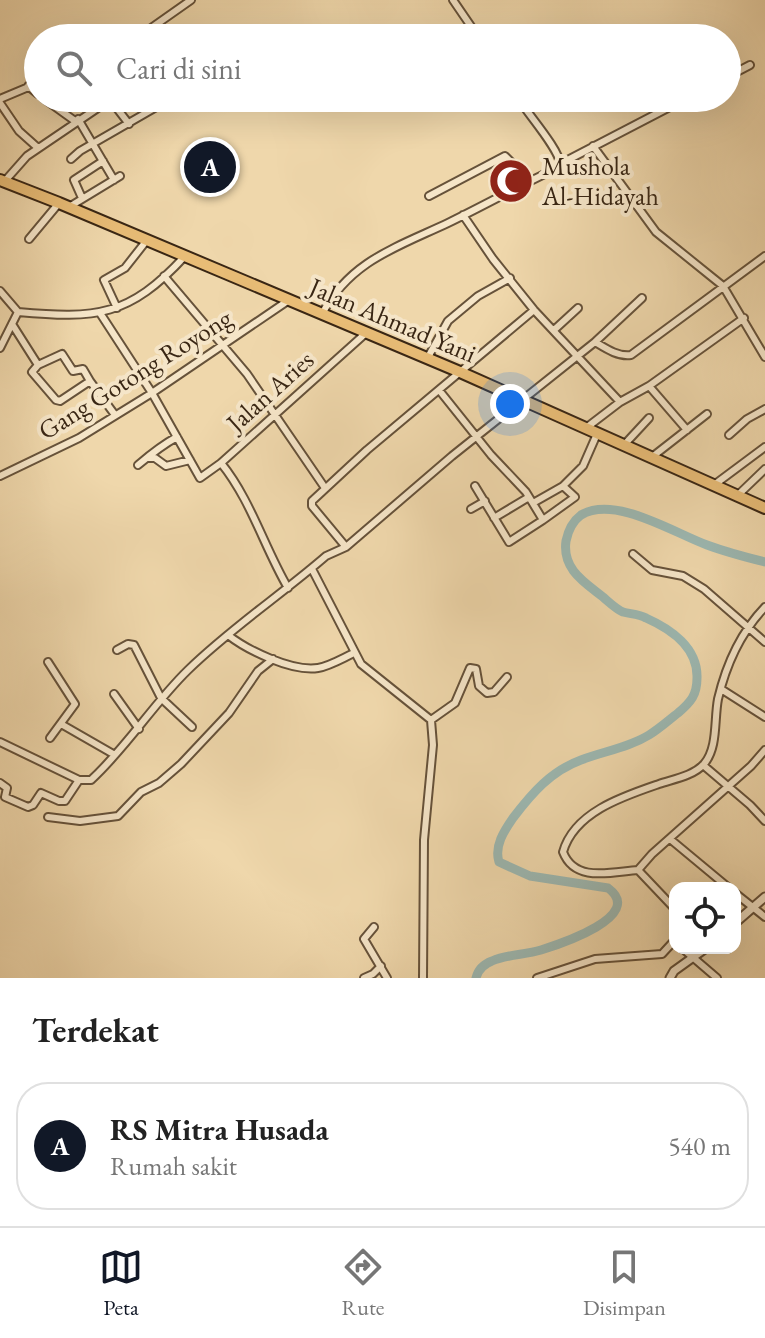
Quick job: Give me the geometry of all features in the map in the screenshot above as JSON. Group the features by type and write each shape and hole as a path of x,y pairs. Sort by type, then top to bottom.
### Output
{"highway":[{"name":"Jalan Ahmad Yani","path":"2,181 460,372 765,508"}],"street":[{"path":"157,24 191,0"},
{"path":"453,0 469,24"},
{"path":"741,70 750,65"},
{"path":"24,88 0,101 19,131 38,148"},
{"path":"29,239 64,205 117,178 77,120 65,112"},
{"path":"2,181 27,156 89,112"},
{"path":"120,112 129,124"},
{"path":"71,159 149,112"},
{"path":"527,112 559,153 560,164"},
{"path":"322,314 331,297 375,257 553,170 660,112"},
{"path":"593,146 656,232 723,286 765,357"},
{"path":"429,196 505,156 530,181"},
{"path":"82,198 74,183 75,178 103,161"},
{"path":"463,215 534,310 620,402"},
{"path":"117,308 104,280 131,262 147,240"},
{"path":"0,291 18,312 53,316 100,313 137,298 185,256"},
{"path":"595,342 610,351 631,355 765,256"},
{"path":"164,276 223,344 325,488"},
{"path":"427,359 448,321 478,296 510,278"},
{"path":"0,742 79,780 91,780 139,729 161,698 228,635 326,556 346,547 520,400 595,342 642,298"},
{"name":"Gang Gotong Royong","path":"0,476 79,438 152,393 289,300"},
{"path":"554,330 578,308"},
{"path":"346,547 312,506 312,501 534,310"},
{"path":"0,348 18,312"},
{"path":"100,313 152,393 190,460 166,466 155,458 149,458"},
{"path":"494,518 563,486 583,466 591,431 620,402 649,386 744,318"},
{"path":"12,324 38,365"},
{"name":"Jalan Aries","path":"190,460 200,478 221,463 366,333"},
{"path":"90,381 58,401 32,372 38,365 62,354 73,371 83,369 115,415"},
{"path":"649,386 687,430"},
{"path":"439,390 531,500 543,520"},
{"path":"729,435 765,409"},
{"path":"652,457 707,414"},
{"path":"624,445 649,418"},
{"path":"138,465 149,458 155,449 177,437"},
{"path":"714,485 765,447"},
{"path":"221,463 240,489 288,588"},
{"path":"738,495 765,469"},
{"path":"475,486 509,542 575,497 563,486"},
{"path":"471,509 485,501"},
{"path":"633,554 652,570 683,576 704,589 764,640"},
{"path":"312,569 354,653 367,671 431,720 433,745 424,840 423,978"},
{"path":"765,607 729,662 721,689 713,742 703,765 684,776 596,810 566,842 563,852 566,859 580,872 638,870 765,750"},
{"path":"228,635 273,659 315,669 354,653"},
{"path":"117,650 128,644 134,645 161,698 192,727"},
{"path":"48,817 80,821 118,816 141,792 159,783 181,764 229,713 258,671 273,659"},
{"path":"48,662 75,701 75,706 50,738"},
{"path":"431,720 455,703 470,668 476,669 479,686 487,693 494,692 507,677"},
{"path":"721,689 765,717"},
{"path":"114,694 139,729"},
{"path":"61,724 115,755"},
{"path":"703,765 765,821"},
{"path":"0,783 7,788 5,797 28,807 41,793 65,801 79,780"},
{"path":"670,839 722,882"},
{"path":"638,870 669,903"},
{"path":"741,918 765,897"},
{"path":"741,898 765,917"},
{"path":"374,927 364,939 387,978"},
{"path":"537,978 595,959 656,956 669,947"},
{"path":"688,954 717,978"},
{"path":"670,978 674,971 699,954"},
{"path":"364,978 381,966"}],"waterway":[{"path":"476,978 489,962 565,942 596,927 616,909 617,898 608,888 530,876 499,862 501,839 520,809 551,777 581,760 649,735 686,705 696,689 696,667 681,641 655,623 618,609 576,574 566,551 567,537 573,523 581,515 595,510 627,513 707,545 765,562"}],"place":[{"name":"RS Mitra Husada","path":"210,167"},
{"name":"Mushola Al-Hidayah","path":"511,181"}]}
